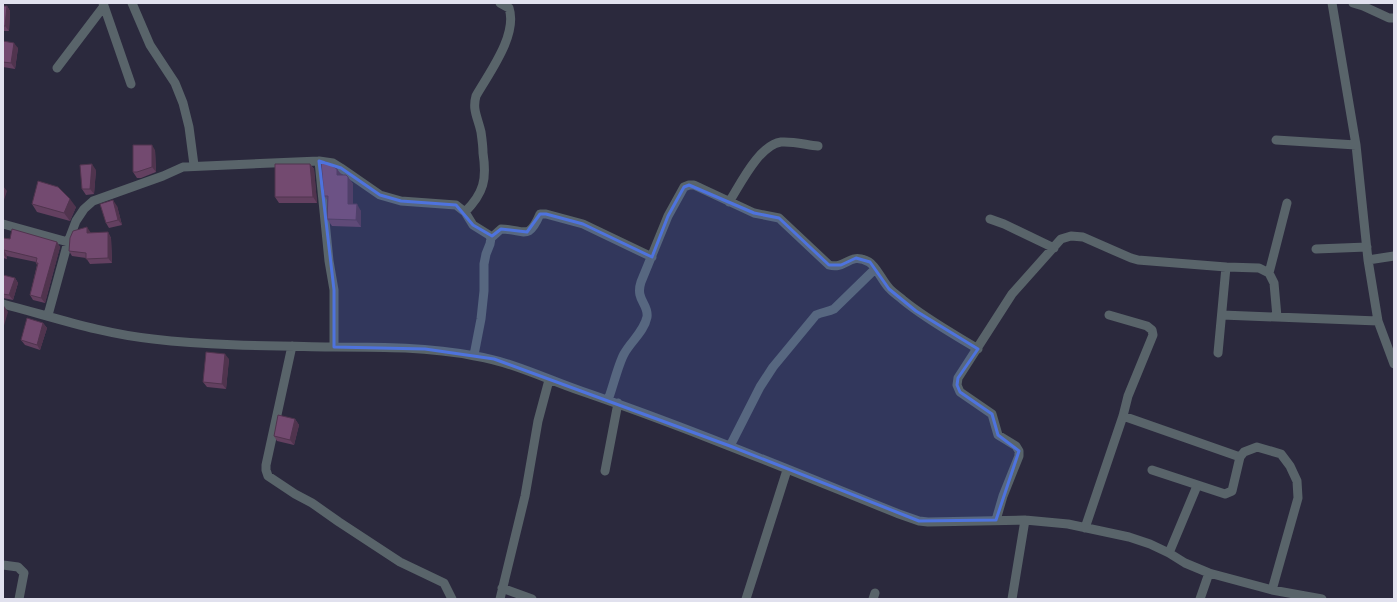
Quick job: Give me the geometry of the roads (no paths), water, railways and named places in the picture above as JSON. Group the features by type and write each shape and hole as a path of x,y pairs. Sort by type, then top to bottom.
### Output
{"street":[{"path":"132,3 150,45 175,83 183,103 189,127 194,165"},
{"path":"465,212 478,198 483,185 485,173 481,133 474,105 476,96 506,43 510,32 511,14 509,6 500,3"},
{"path":"1332,3 1356,145 1368,260 1378,321 1394,364"},
{"path":"1354,3 1389,18 1394,18"},
{"path":"57,68 104,4"},
{"path":"104,4 131,84"},
{"path":"1276,140 1356,145"},
{"path":"729,202 753,164 770,145 782,142 818,146"},
{"path":"319,161 329,261 334,290 334,347"},
{"path":"48,315 68,242 76,221 84,209 93,202 163,176 183,166 319,161 332,163 342,168 380,195 401,201 456,205 465,212 473,225 489,235 491,238"},
{"path":"608,400 624,353 640,333 647,316 646,310 640,299 639,290 668,216 684,187 689,185 694,185 754,213 779,218 829,265 834,267 856,258 870,262 889,289 916,311 978,349"},
{"path":"1277,317 1274,283 1269,272 1287,203"},
{"path":"474,355 481,319 484,291 484,264 486,254 491,238 501,229 527,232 531,230 540,214 546,214 583,224 652,257"},
{"path":"990,220 1004,224 1054,248"},
{"path":"3,224 68,242"},
{"path":"996,520 1011,475 1020,456 1019,451 1016,446 998,435 992,414 960,392 957,386 958,378 1012,294 1061,239 1071,236 1084,237 1131,258 1226,267 1259,268 1269,272"},
{"path":"1316,249 1367,247"},
{"path":"1368,260 1394,256"},
{"path":"1218,352 1226,267"},
{"path":"730,446 760,387 773,367 816,315 834,309 875,269"},
{"path":"3,304 112,332 152,339 208,343 425,349 474,355 514,365 548,380 608,400 730,446 787,470 919,521 1025,520 1057,523 1085,528 1129,537 1150,544 1185,563 1209,573 1272,590 1284,596 1322,599"},
{"path":"1085,528 1123,416 1128,396 1153,335 1152,330 1147,326 1109,315"},
{"path":"1222,316 1378,321"},
{"path":"292,346 266,465 268,476 295,494 312,503 400,562 444,583 452,599"},
{"path":"500,599 525,496 538,420 548,380"},
{"path":"605,471 618,404"},
{"path":"1123,416 1240,457"},
{"path":"1152,470 1225,494 1232,492 1240,457 1244,452 1257,447 1281,454 1290,466 1297,481 1298,498 1272,590"},
{"path":"746,599 787,470"},
{"path":"1169,553 1197,486"},
{"path":"1012,599 1025,520"},
{"path":"3,565 18,567 24,573 19,599"},
{"path":"1200,599 1209,573"},
{"path":"502,588 532,599"}]}
